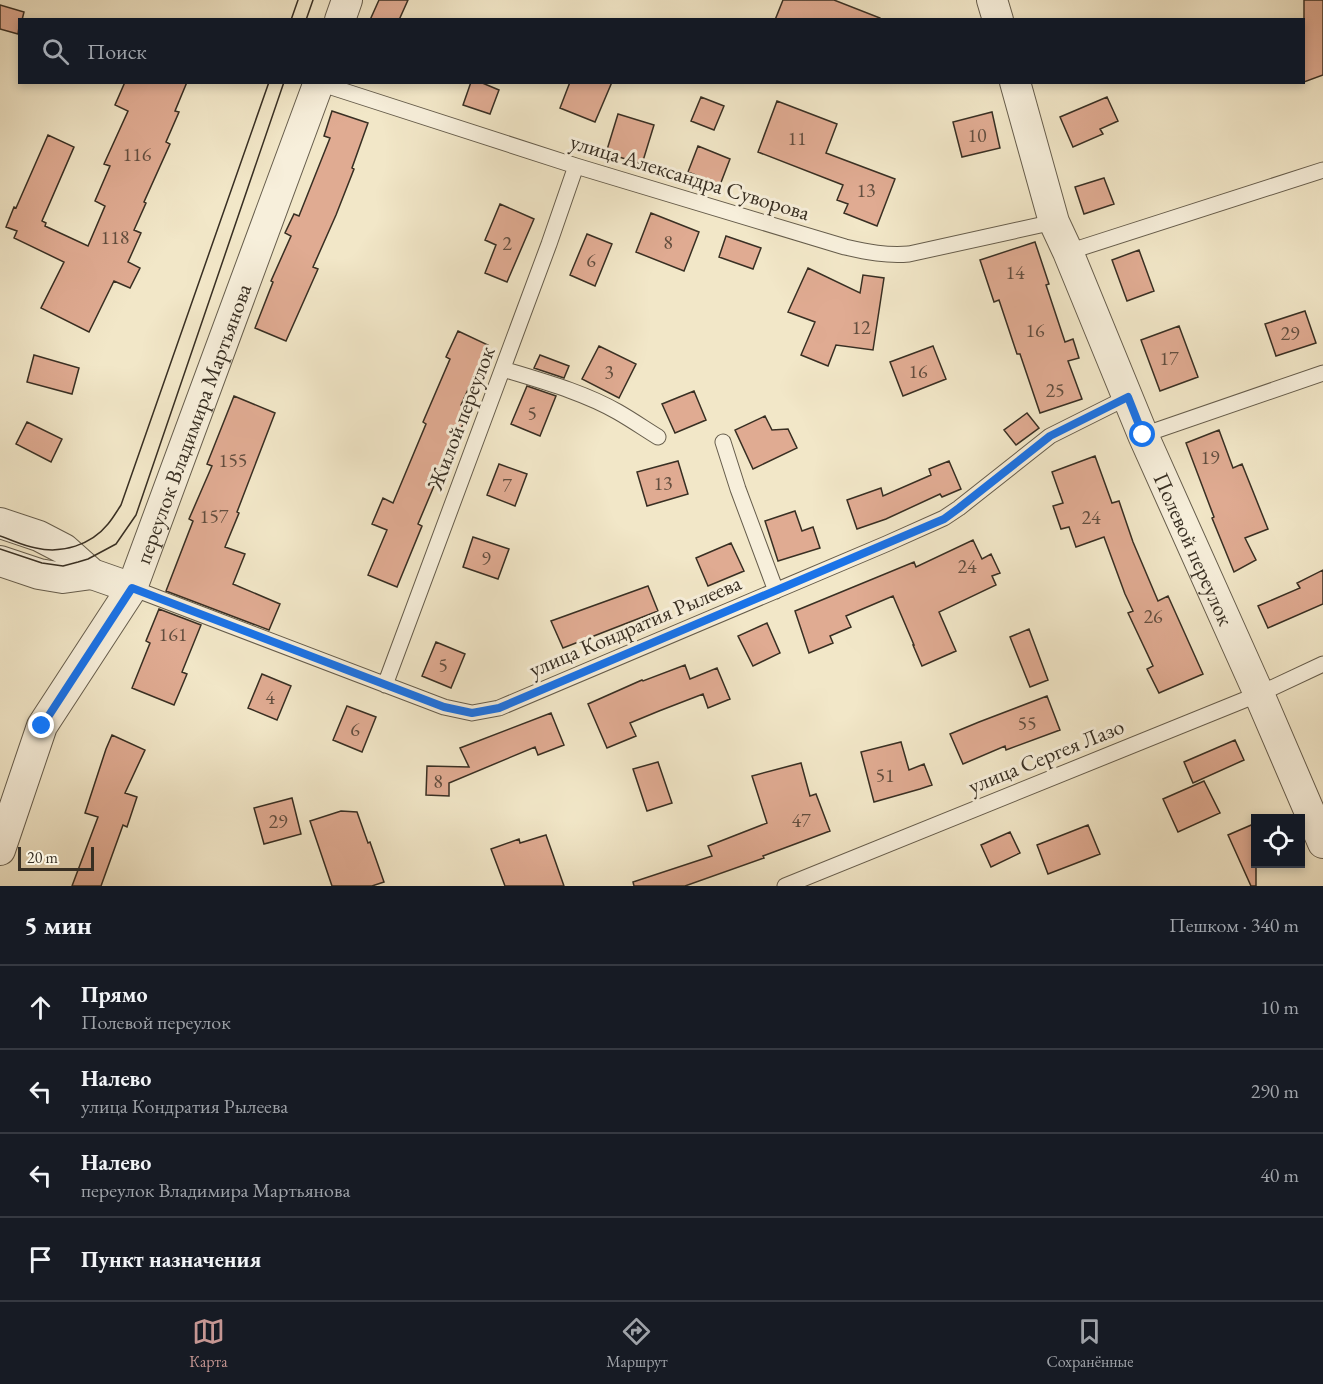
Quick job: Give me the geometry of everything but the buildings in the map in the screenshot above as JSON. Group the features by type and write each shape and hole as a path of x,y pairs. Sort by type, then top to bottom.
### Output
{"street":[{"path":"341,18 347,0"},
{"path":"992,0 997,18"},
{"name":"переулок Владимира Мартьянова","path":"0,850 42,726 132,588 319,84"},
{"name":"Полевой переулок","path":"1016,84 1054,222 1143,435 1323,843"},
{"path":"0,523 64,549 92,574 132,588"},
{"path":"0,561 39,574 63,578 92,574"}],"lane":[{"name":"улица Александра Суворова","path":"322,84 576,166 845,247 872,253 894,256 909,254 1054,222"},
{"name":"Жилой переулок","path":"385,685 576,166"},
{"path":"1068,252 1323,170"},
{"path":"503,369 598,402 658,437"},
{"path":"1143,435 1323,373"},
{"name":"улица Кондратия Рылеева","path":"132,588 444,707 472,713 499,708 944,519 1050,436 1128,397"},
{"path":"723,442 776,591"},
{"name":"улица Сергея Лазо","path":"785,886 1259,694 1323,664"}],"tram line":[{"path":"292,18 298,0"},
{"path":"307,18 313,0"},
{"path":"0,536 46,550 66,549 85,542 101,531 121,505 268,84"},
{"path":"0,549 42,563 63,566 88,559 116,544 136,515 283,84"}],"route":[{"path":"42,726 132,588 444,707 472,713 499,708 944,519 1050,436 1128,397 1143,435"}]}
